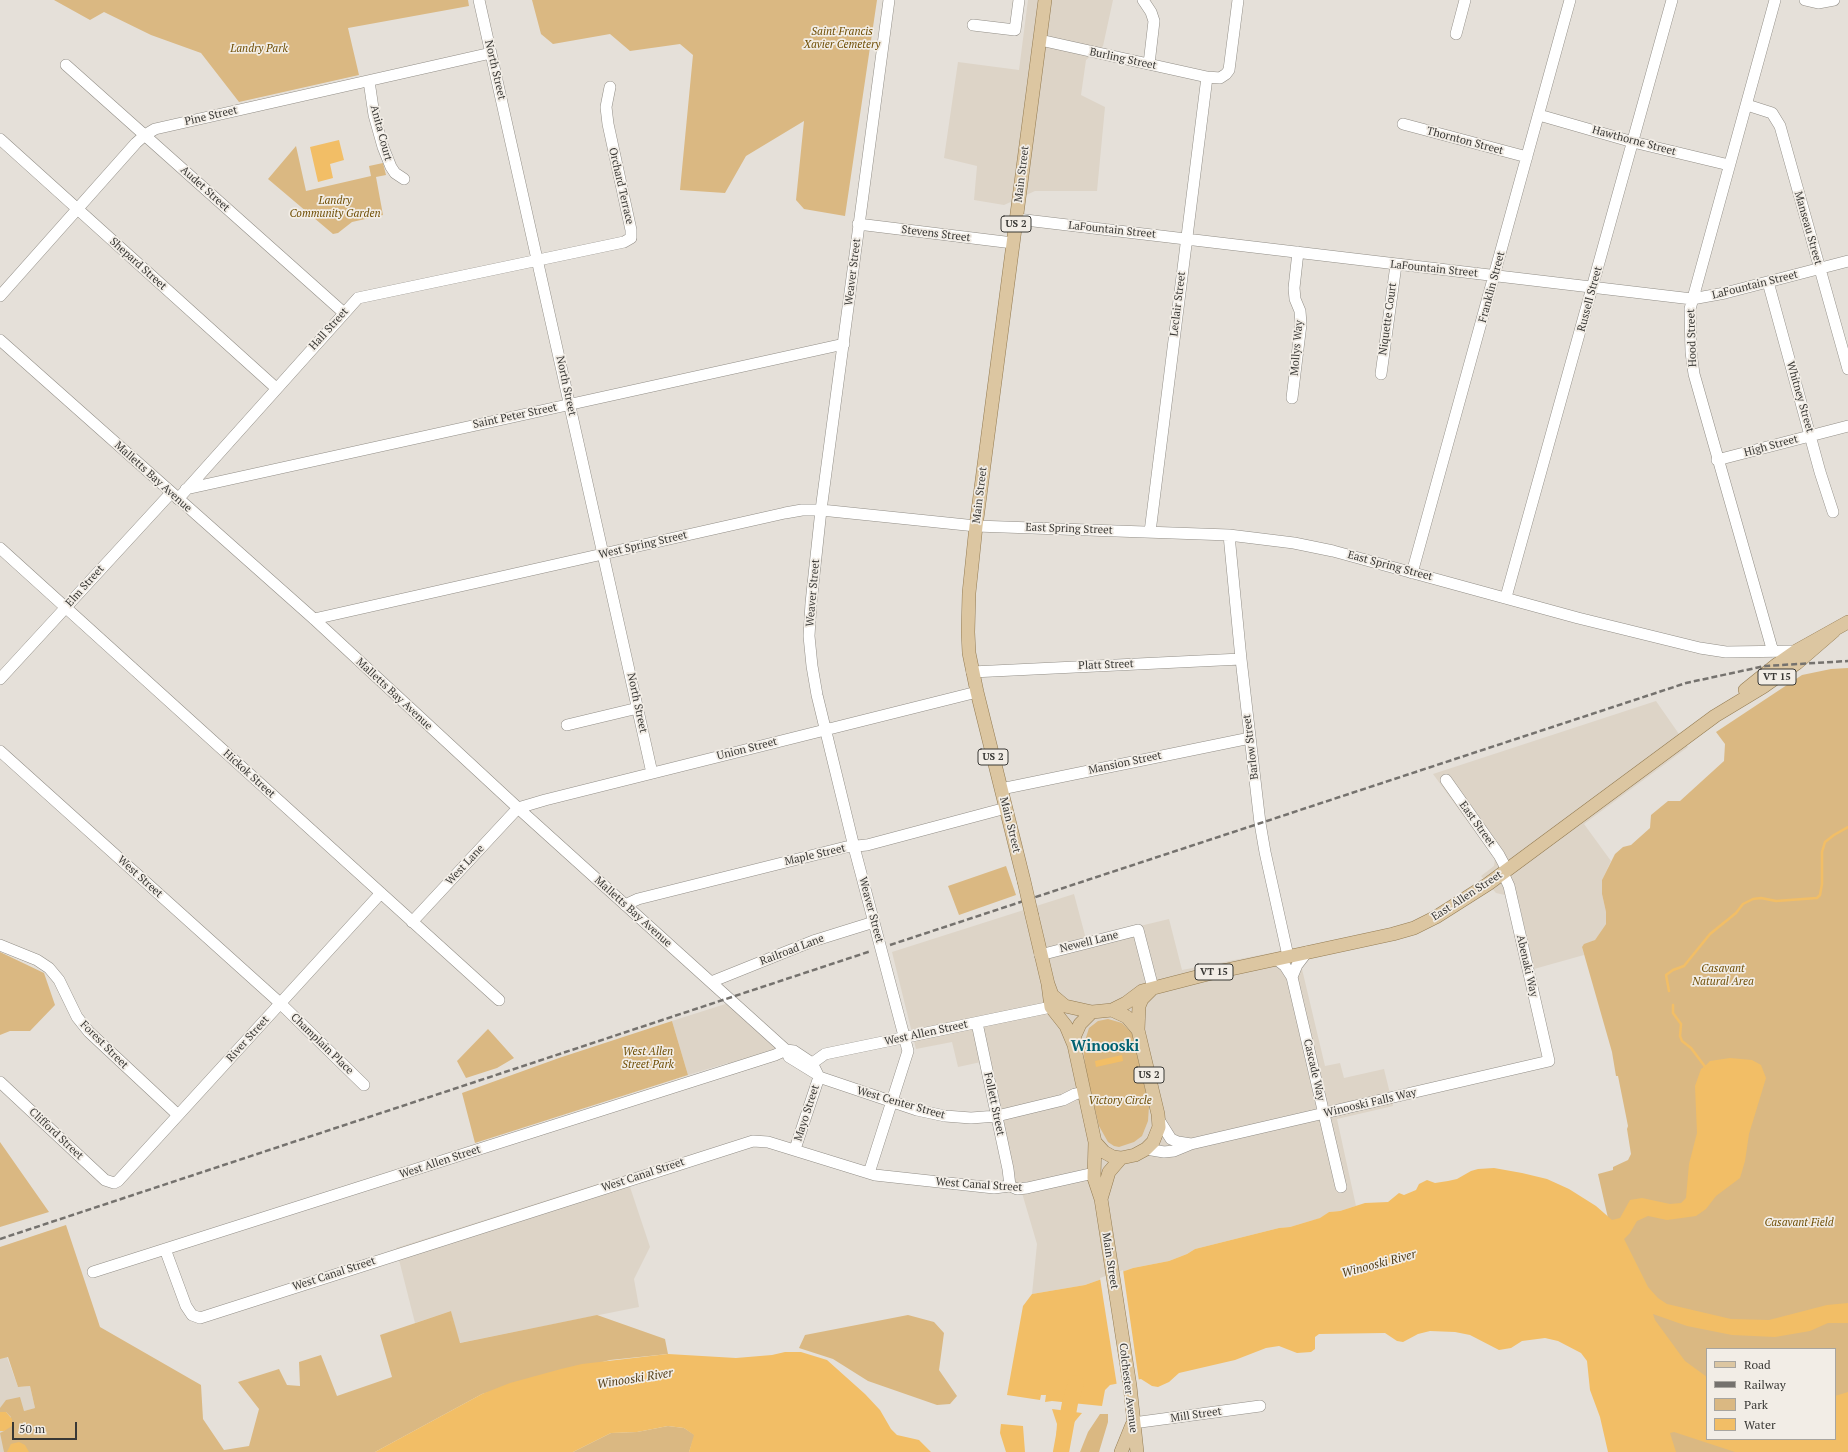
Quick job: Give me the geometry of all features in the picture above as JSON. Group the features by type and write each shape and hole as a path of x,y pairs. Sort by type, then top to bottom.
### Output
{"main road":[{"name":"Main Street","path":"1045,0 976,526 970,593 968,632 969,653 972,672 1024,882 1040,955 1052,995 1062,1005 1074,1009 1092,1012 1112,1010"},
{"name":"East Allen Street","path":"1112,1010 1126,1003 1142,991 1179,981 1393,934 1414,928 1447,911 1505,871 1715,716 1776,665 1796,651 1848,622"},
{"name":"East Allen Street","path":"1715,716 1763,687 1797,663 1834,631"},
{"name":"Main Street","path":"1048,984 1051,1008 1066,1026 1074,1045"},
{"path":"1138,1030 1138,1013 1140,1003 1153,988"},
{"path":"1112,1010 1126,1017 1138,1030"},
{"name":"Main Street","path":"1092,1012 1080,1024 1075,1035 1074,1045 1080,1093 1095,1142 1094,1173 1101,1199 1120,1324"},
{"name":"US 2","path":"1138,1030 1159,1120 1156,1137 1146,1150"},
{"path":"1095,1142 1108,1155 1121,1158 1135,1155 1146,1150"},
{"name":"Main Street","path":"1101,1199 1109,1172 1121,1158"},
{"name":"Colchester Avenue","path":"1120,1324 1137,1452"},
{"path":"1121,1452 1133,1423"}],"street":[{"name":"North Street","path":"479,0 652,773"},
{"name":"Weaver Street","path":"869,1173 908,1051 854,846 826,730 812,666 809,636 811,603 822,510 858,224 889,0"},
{"path":"973,25 1015,30 1019,0"},
{"path":"1143,0 1151,12 1154,21 1149,64"},
{"path":"1207,77 1222,77 1229,70 1238,0"},
{"path":"1456,34 1465,0"},
{"name":"Franklin Street","path":"1412,573 1496,275 1570,0"},
{"name":"Russell Street","path":"1506,597 1672,0"},
{"name":"Hood Street","path":"1773,652 1760,601 1717,460 1694,374 1690,352 1690,309 1775,0"},
{"path":"1805,0 1818,3 1834,0"},
{"name":"Burling Street","path":"1040,40 1207,77"},
{"name":"Pine Street","path":"0,296 145,135 160,127 491,53"},
{"name":"Audet Street","path":"66,65 344,312"},
{"name":"Leclair Street","path":"1150,532 1207,77"},
{"name":"Anita Court","path":"369,80 374,115 383,147 391,167 395,173 404,179"},
{"name":"Orchard Terrace","path":"538,259 624,242 631,238 631,230 608,124 606,107 610,87"},
{"name":"Manseau Street","path":"1747,105 1767,111 1778,121 1848,369"},
{"name":"Hawthorne Street","path":"1539,115 1633,142 1729,165"},
{"name":"Thornton Street","path":"1403,124 1527,157"},
{"name":"Shepard Street","path":"0,139 276,388"},
{"name":"LaFountain Street","path":"1016,219 1692,299 1725,293 1848,261"},
{"name":"Stevens Street","path":"858,224 1013,243"},
{"name":"Mollys Way","path":"1292,398 1301,324 1300,311 1295,299 1294,288 1298,252"},
{"name":"Hall Street","path":"174,496 186,489 354,301 362,296 538,259"},
{"name":"Niquette Court","path":"1380,374 1396,265"},
{"name":"Whitney Street","path":"1768,282 1833,512"},
{"name":"Malletts Bay Avenue","path":"0,340 314,620 518,808 786,1050 794,1051 813,1070"},
{"name":"Saint Peter Street","path":"186,489 844,344"},
{"name":"High Street","path":"1717,460 1848,426"},
{"name":"Elm Street","path":"0,679 66,607 174,496"},
{"name":"West Spring Street","path":"314,620 802,510 822,510 976,526"},
{"name":"East Spring Street","path":"976,526 1229,535 1309,546 1506,597 1578,618 1700,648 1726,652 1796,651"},
{"name":"Barlow Street","path":"1229,535 1250,738 1265,852 1282,958"},
{"name":"Hickok Street","path":"0,548 498,1000"},
{"name":"Platt Street","path":"972,672 1241,659"},
{"name":"Union Street","path":"518,808 536,802 977,692"},
{"path":"567,725 638,708"},
{"name":"Mansion Street","path":"1001,789 1250,738"},
{"name":"West Street","path":"0,751 280,1003"},
{"name":"East Street","path":"1446,780 1499,855 1505,871"},
{"name":"West Lane","path":"412,922 518,808"},
{"name":"Maple Street","path":"625,905 638,899 854,846 867,845 1006,808"},
{"name":"Abenaki Way","path":"1505,871 1549,1061"},
{"name":"River Street","path":"114,1183 121,1178 380,893"},
{"name":"Railroad Lane","path":"711,982 813,941 874,922"},
{"name":"Newell Lane","path":"1040,955 1138,930 1153,988"},
{"name":"Forest Street","path":"0,945 37,960 49,968 59,980 77,1017 89,1032 178,1115"},
{"path":"1292,977 1297,965 1307,952"},
{"name":"Cascade Way","path":"1282,958 1292,977 1341,1186"},
{"name":"Champlain Place","path":"280,1003 364,1085"},
{"name":"West Allen Street","path":"813,1070 825,1054 1051,1008"},
{"name":"Follett Street","path":"977,1022 1010,1175 1010,1186"},
{"name":"West Allen Street","path":"93,1272 786,1050"},
{"name":"Winooski Falls Way","path":"1146,1150 1169,1152 1191,1144 1549,1061"},
{"name":"West Center Street","path":"813,1070 892,1102 945,1116 971,1118 997,1116 1063,1100 1080,1093"},
{"name":"Mayo Street","path":"795,1150 813,1070"},
{"name":"Clifford Street","path":"0,1082 105,1180 114,1183"},
{"name":"Winooski Falls Way","path":"1159,1120 1171,1139 1178,1142 1191,1144"},
{"name":"West Canal Street","path":"165,1249 186,1306 192,1315 200,1318 742,1143 762,1141 869,1173 994,1188 1010,1186 1017,1189 1027,1188 1094,1173"},
{"name":"Mill Street","path":"1133,1423 1260,1406"}],"shaded area":[{"path":"1028,0 1113,0 1103,46 1086,60 1081,95 1105,107 1097,191 1035,191 1004,205 974,200 977,166 944,158 958,62 1019,70"},
{"path":"1656,701 1688,747 1584,824 1611,861 1602,880 1602,894 1606,912 1606,924 1595,940 1582,947 1584,955 1534,969 1518,898 1496,893 1481,876 1494,866 1495,859 1433,774"},
{"path":"1074,894 1086,939 1169,919 1182,970 1297,948 1325,1066 1340,1063 1344,1078 1384,1069 1393,1106 1337,1119 1356,1206 1340,1211 1329,1212 1321,1218 1290,1227 1279,1228 1195,1249 1169,1261 1133,1268 1085,1285 1032,1294 1037,1244 1022,1193 1007,1180 981,1062 958,1067 952,1042 916,1049 892,952"},
{"path":"738,1000 789,1045 784,1058 732,1075 728,1063 688,1075 672,1021"},
{"path":"626,1175 650,1247 634,1279 639,1307 459,1343 451,1311 415,1323 396,1248"},
{"path":"0,1345 7,1357 18,1387 30,1386 35,1408 24,1411 33,1452 0,1452"}],"green space":[{"name":"Landry Park","path":"54,0 468,0 469,6 348,28 359,75 239,102 201,53 151,35 104,12 90,20"},
{"name":"Saint Francis Xavier Cemetery","path":"532,0 877,0 845,216 804,209 796,200 804,121 746,156 725,193 680,190 693,55 680,44 630,51 610,34 553,44 541,34"},
{"name":"Landry Community Garden","path":"296,146 306,191 371,176 369,166 383,163 386,175 376,177 383,215 352,222 338,233 333,234 268,179"},
{"name":"Casavant Natural Area","path":"1848,668 1848,1452 1661,1452 1598,1174 1613,1170 1613,1167 1628,1160 1631,1154 1627,1129 1628,1126 1618,1076 1616,1076 1612,1052 1582,947 1584,944 1595,940 1606,924 1606,912 1602,894 1602,880 1615,854 1623,847 1631,845 1650,828 1651,815 1668,801 1680,801 1724,761 1725,744 1716,732 1802,675 1831,669"},
{"path":"1006,866 1016,895 959,915 948,886"},
{"path":"0,952 44,973 55,1005 30,1031 10,1031 0,1035"},
{"name":"Victory Circle","path":"1108,1019 1122,1023 1132,1033 1149,1106 1148,1121 1142,1136 1134,1142 1119,1147 1108,1142 1099,1126 1086,1072 1083,1047 1089,1028 1098,1021"},
{"name":"West Allen Street Park","path":"672,1021 688,1075 475,1143 462,1093 559,1058"},
{"path":"488,1029 514,1058 497,1068 466,1078 457,1061"},
{"path":"0,1142 49,1212 0,1227"},
{"path":"66,1225 100,1327 201,1385 203,1419 224,1450 249,1446 259,1409 238,1382 279,1369 287,1385 300,1386 299,1362 321,1355 337,1396 392,1377 380,1335 451,1311 460,1343 597,1315 665,1339 668,1354 610,1360 482,1394 375,1452 4,1452 0,1433 4,1431 11,1417 6,1412 0,1412 0,1408 6,1400 20,1397 24,1411 35,1408 30,1386 18,1387 8,1357 0,1359 0,1247"},
{"path":"908,1315 934,1322 944,1333 939,1370 957,1396 950,1404 937,1405 868,1381 833,1359 799,1348 805,1335"},
{"path":"1100,1414 1108,1414 1108,1422 1099,1452 1080,1452 1088,1432"},
{"path":"668,1426 684,1428 695,1435 689,1452 573,1452 611,1433 637,1432"}],"water":[{"path":"339,140 344,160 330,164 333,178 318,182 310,147"},
{"path":"1122,1055 1123,1061 1096,1067 1095,1061"},
{"path":"1730,1058 1752,1060 1761,1065 1766,1078 1749,1134 1745,1161 1740,1178 1716,1196 1706,1209 1696,1216 1667,1220 1648,1216 1637,1221 1630,1233 1624,1239 1648,1287 1658,1298 1667,1304 1731,1319 1769,1320 1827,1305 1848,1303 1848,1323 1828,1323 1810,1331 1775,1337 1732,1335 1687,1326 1653,1314 1655,1320 1685,1361 1706,1376 1706,1440 1836,1440 1836,1396 1848,1392 1848,1452 1735,1452 1674,1432 1670,1433 1676,1452 1608,1452 1600,1417 1590,1390 1587,1361 1581,1353 1558,1341 1545,1338 1522,1341 1511,1348 1499,1350 1470,1335 1455,1332 1430,1331 1418,1334 1403,1342 1397,1341 1385,1333 1319,1334 1315,1337 1315,1349 1311,1352 1297,1353 1279,1346 1266,1348 1235,1360 1179,1373 1169,1382 1158,1387 1152,1386 1141,1379 1110,1385 1105,1390 1102,1406 1052,1401 1045,1402 1046,1395 1041,1395 1040,1400 1007,1395 1023,1306 1032,1294 1085,1285 1133,1268 1169,1261 1195,1249 1279,1228 1290,1227 1320,1218 1329,1212 1340,1211 1365,1203 1388,1202 1399,1193 1404,1195 1416,1190 1419,1184 1427,1180 1435,1183 1448,1181 1457,1179 1471,1171 1478,1169 1494,1168 1522,1173 1547,1179 1569,1189 1596,1206 1612,1220 1620,1218 1630,1200 1642,1198 1670,1204 1681,1203 1686,1198 1689,1164 1697,1133 1695,1086 1701,1069 1710,1061"},
{"path":"785,1352 801,1352 827,1360 865,1394 880,1410 891,1429 897,1435 919,1440 931,1452 689,1452 694,1435 684,1428 668,1426 637,1432 611,1433 573,1452 375,1452 482,1394 510,1383 561,1369 582,1364 668,1354 736,1358 772,1355"},
{"path":"1052,1409 1082,1413 1071,1426 1067,1452 1055,1452 1057,1424"},
{"path":"0,1412 6,1412 12,1419 12,1426 4,1431 0,1431"},
{"path":"1001,1424 1023,1426 1025,1452 1006,1452 1000,1433"},
{"path":"19,1442 25,1445 29,1452 7,1452 11,1444"}],"pier":[{"path":"1123,1270 1139,1381 1117,1386 1100,1278"}],"waterway":[{"path":"1669,991 1666,975 1673,970 1684,966 1710,934 1736,913 1743,904 1753,899 1761,898 1776,901 1817,898 1820,895 1822,884 1822,852 1825,842 1848,827"},
{"path":"1673,1005 1673,1013 1681,1024 1680,1036 1682,1041 1691,1048 1706,1068"},
{"name":"Winooski River","path":"1061,1452 1070,1403 1076,1383"}],"railway":[{"path":"890,945 1686,683 1765,666 1848,661"},
{"path":"0,1239 871,951"}],"district":[{"name":"Winooski","path":"1105,1047"}],"park label":[{"name":"Casavant Field","path":"1799,1223"}]}
